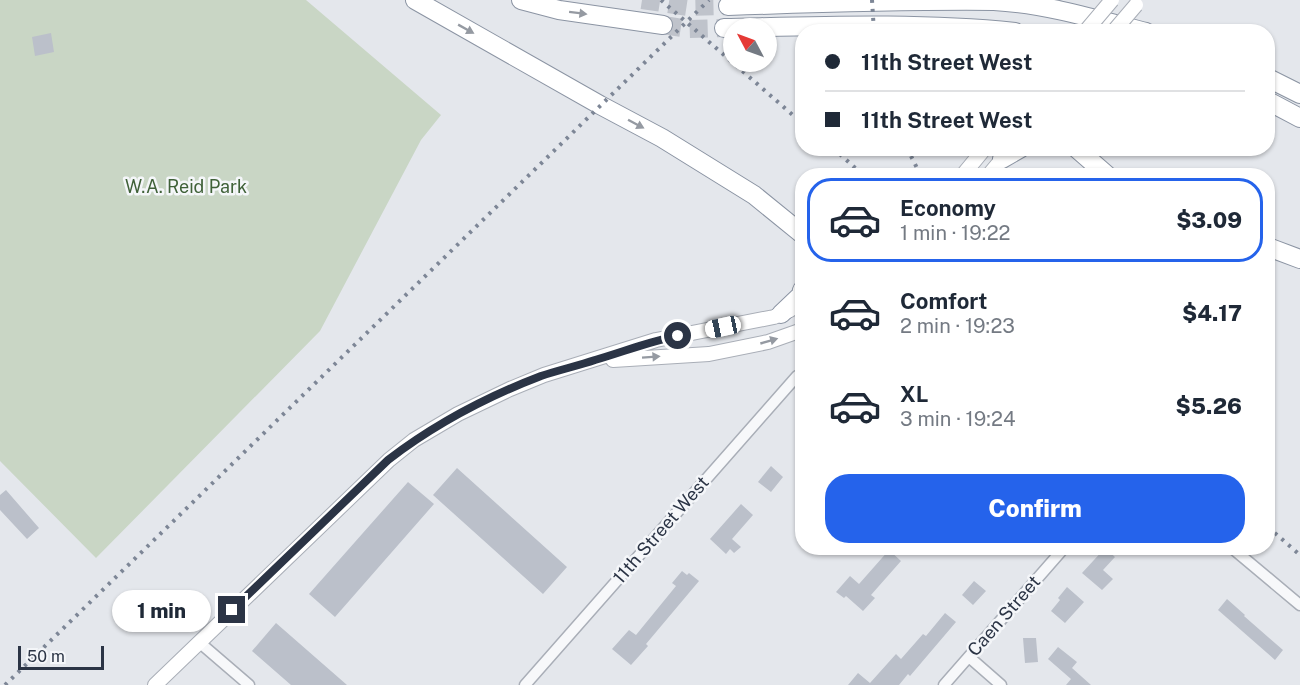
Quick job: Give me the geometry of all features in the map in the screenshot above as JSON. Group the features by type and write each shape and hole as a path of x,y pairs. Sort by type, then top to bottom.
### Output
{"highway":[{"path":"415,0 662,138 754,195 795,228"},
{"path":"521,0 559,10 663,26"},
{"path":"728,6 890,0 994,1 1049,7 1115,24"},
{"path":"777,27 795,26"},
{"path":"1275,82 1300,94"},
{"path":"1275,105 1300,118"},
{"path":"1082,156 1097,168"},
{"path":"1275,250 1300,259"},
{"path":"781,314 795,301"}],"main road":[{"path":"1092,24 1112,0"},
{"path":"1120,24 1138,3"},
{"path":"969,168 978,156"},
{"path":"995,168 1004,156"},
{"path":"155,685 363,483 414,440 458,414 510,388 544,375 656,340 781,314 795,307"},
{"path":"592,361 709,354 768,342 795,332"}],"street":[{"name":"11th Street West","path":"525,685 795,378"},
{"name":"Caen Street","path":"944,685 1058,555"},
{"path":"1240,555 1300,605"},
{"path":"199,642 249,685"},
{"path":"969,657 1001,685"}],"green space":[{"name":"W.A. Reid Park","path":"0,0 306,0 441,115 421,140 320,331 96,558 0,461"}],"building":[{"path":"51,33 54,52 35,56 32,37"},
{"path":"771,466 783,477 771,492 758,482"},
{"path":"457,468 567,567 543,594 433,495"},
{"path":"408,482 434,504 335,617 309,594"},
{"path":"6,490 39,528 27,539 0,510 0,495"},
{"path":"741,504 753,515 732,539 741,547 734,553 730,549 726,554 710,539"},
{"path":"885,555 894,555 901,561 871,595 875,598 863,611 846,596 844,598 836,592 850,576 859,584"},
{"path":"1099,555 1115,557 1103,570 1113,579 1102,590 1082,573"},
{"path":"682,571 687,575 689,573 699,581 631,665 612,649 629,630 636,635 676,586 672,583"},
{"path":"974,581 986,591 973,605 962,595"},
{"path":"1067,587 1084,602 1065,623 1051,611"},
{"path":"1227,599 1283,650 1275,660 1218,610"},
{"path":"945,613 956,622 910,676 908,674 899,685 848,685 858,673 870,683 896,654 901,659 923,634 926,636"},
{"path":"276,623 347,685 291,685 252,651"},
{"path":"1023,638 1036,638 1038,662 1025,663"},
{"path":"1058,647 1077,662 1072,668 1091,685 1066,685 1071,679 1048,659"}],"tunnel":[{"path":"642,0 688,7 728,6"},
{"path":"663,25 689,29 723,28"}],"railway":[{"path":"661,0 795,117"},
{"path":"5,685 709,0"},
{"path":"872,0 874,24"},
{"path":"842,156 855,168"},
{"path":"911,156 917,168"},
{"path":"1275,533 1300,555"}],"route":[{"path":"232,610 388,460 443,422 510,388 544,375 656,340 678,336"}]}
